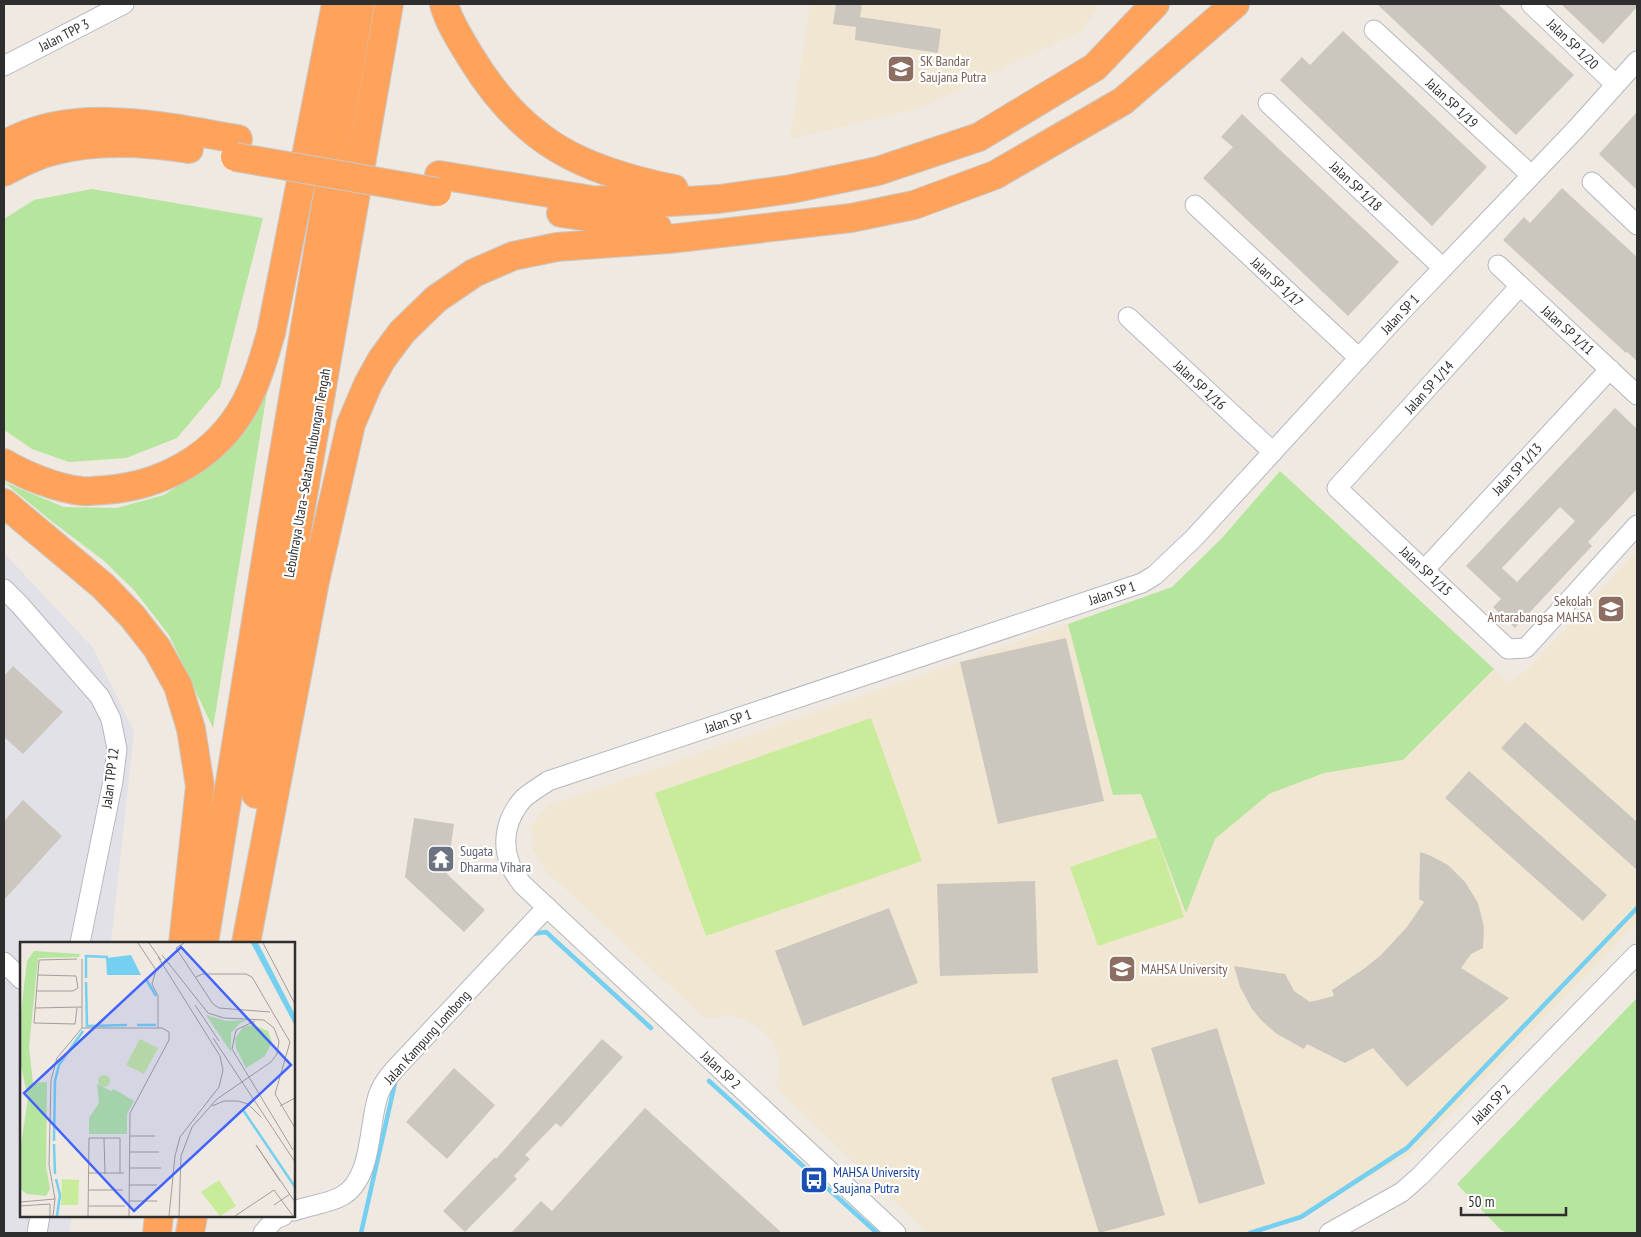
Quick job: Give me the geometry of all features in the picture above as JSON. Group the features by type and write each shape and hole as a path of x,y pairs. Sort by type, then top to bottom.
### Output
{"highway":[{"path":"4,463 48,483 82,491 122,488 153,481 185,467 212,445 232,423 245,405 259,372 271,333 336,4"},
{"name":"Lebuhraya Utara–Selatan Hubungan Tengah","path":"204,942 360,4"},
{"name":"Lebuhraya Utara–Selatan Hubungan Tengah","path":"233,942 296,536 389,4"},
{"path":"444,4 462,43 483,77 505,105 528,128 559,150 591,166 636,181 719,199"},
{"path":"438,184 592,200 670,202 719,199 791,189 878,171 980,137 1095,67 1155,4"},
{"path":"246,942 315,581 351,424 368,384 382,359 402,332 436,299 474,272 513,256 557,247 669,239 782,227 851,218 914,205 995,175 1123,101 1234,4"},
{"path":"4,145 17,137 53,126 97,122 135,123 237,148 438,184 584,217 703,234"},
{"path":"4,172 26,160 53,150 88,144 128,142 180,148 237,148"},
{"path":"4,503 103,586 132,616 157,648 178,686 191,729 200,786 183,942"},
{"path":"155,1217 155,1233"},
{"path":"155,1233 160,1217"},
{"path":"189,1233 192,1217"}],"street":[{"name":"Jalan TPP 3","path":"4,66 124,4"},
{"name":"Jalan SP 1/20","path":"1531,4 1615,84"},
{"name":"Jalan SP 1/19","path":"1374,30 1531,175"},
{"name":"Jalan SP 1","path":"546,907 522,884 510,866 505,846 507,828 513,812 524,798 548,781 1142,583 1155,575 1173,560 1359,358 1576,129 1637,61"},
{"name":"Jalan SP 1/18","path":"1268,103 1444,268"},
{"path":"1592,182 1637,225"},
{"name":"Jalan SP 1/17","path":"1195,205 1359,358"},
{"name":"Jalan SP 1/11","path":"1498,265 1637,395"},
{"name":"Jalan SP 1/14","path":"1337,488 1520,286"},
{"name":"Jalan SP 1/16","path":"1128,317 1273,452"},
{"name":"Jalan SP 1/13","path":"1425,569 1610,369"},
{"name":"Jalan SP 1/15","path":"1337,488 1508,649 1526,648 1637,524"},
{"name":"Jalan TPP 12","path":"4,589 100,697 111,719 117,749 80,942"},
{"name":"Jalan Kampung Lombong","path":"295,1211 342,1196 356,1183 363,1170 382,1085 546,907"},
{"name":"Jalan SP 2","path":"546,907 896,1233"},
{"name":"Jalan SP 2","path":"1329,1233 1402,1192 1420,1176 1637,954"},
{"path":"4,962 20,978"},
{"path":"263,1233 275,1219 280,1217"}],"shaded area":[{"name":"SK Bandar Saujana Putra","path":"810,4 1099,4 1083,30 921,108 790,139"},
{"name":"MAHSA University","path":"1637,551 1637,923 1412,1153 1301,1217 1258,1233 928,1233 776,1088 779,1072 778,1055 772,1040 747,1020 729,1015 706,1019 547,872 533,850 531,826 548,806 1068,624 1113,795 1141,794 1186,912 1215,839 1269,794 1324,773 1403,760 1494,669 1509,683 1530,667"},
{"path":"4,553 93,648 134,732 111,942 20,942 20,1217 72,1217 69,1233 4,1233"}],"green space":[{"path":"92,189 263,218 220,387 177,438 126,458 69,462 32,449 4,430 4,219 34,200"},
{"path":"267,392 213,728 169,635 134,590 103,560 4,482 64,507 117,508 164,495 205,468 232,443"},
{"path":"1280,471 1494,669 1403,760 1324,773 1269,794 1215,839 1186,913 1141,794 1113,795 1068,624 1172,587 1222,538"},
{"path":"871,718 922,861 706,936 655,793"},
{"path":"1157,837 1184,917 1098,946 1070,867"},
{"path":"1637,998 1637,1233 1508,1233 1501,1230 1457,1184"}],"building":[{"path":"836,4 862,4 860,17 941,29 938,53 855,40 856,27 833,24"},
{"path":"1377,4 1498,4 1574,75 1516,135"},
{"path":"1561,4 1637,4 1637,7 1603,44"},
{"path":"1343,31 1487,167 1432,226 1280,80 1302,57 1310,65"},
{"path":"1637,112 1637,190 1599,154"},
{"path":"1242,114 1399,262 1348,316 1203,178 1233,147 1221,137"},
{"path":"1562,188 1637,257 1637,361 1503,240 1524,217 1530,223"},
{"path":"1615,408 1637,429 1637,489 1588,542 1592,546 1515,628 1493,607 1501,599 1466,566","holes":["1560,507 1575,521 1517,582 1502,568"]},
{"path":"1066,638 1104,801 998,824 960,662"},
{"path":"13,666 63,712 23,754 4,737 4,676"},
{"path":"1525,722 1637,822 1637,870 1501,748"},
{"path":"1469,771 1607,895 1583,921 1445,798"},
{"path":"23,800 62,836 4,900 4,821"},
{"path":"414,818 454,824 447,874 485,910 464,932 405,877"},
{"path":"1420,852 1448,865 1465,882 1478,903 1484,927 1483,948 1471,954 1461,968 1509,998 1407,1087 1373,1048 1345,1063 1307,1044 1304,1049 1277,1034 1252,1009 1240,987 1234,966 1285,974 1294,991 1310,1002 1334,996 1332,990 1381,955 1407,927 1424,902 1419,899"},
{"path":"1035,881 1038,973 940,976 937,884"},
{"path":"889,908 918,983 803,1026 775,951"},
{"path":"1217,1028 1265,1184 1199,1204 1151,1048"},
{"path":"602,1039 623,1057 561,1127 556,1123 525,1155 530,1159 514,1176 517,1179 465,1232 443,1211 495,1157 496,1159"},
{"path":"1117,1059 1165,1215 1099,1233 1051,1078"},
{"path":"454,1068 495,1105 447,1159 406,1122"},
{"path":"645,1108 782,1233 511,1233 541,1201 552,1211"}],"waterway":[{"path":"1250,1233 1301,1217 1407,1148 1637,908"},
{"path":"532,934 546,932 651,1028"},
{"path":"709,1081 877,1233"},
{"path":"361,1233 395,1083"}],"place":[{"name":"SK Bandar Saujana Putra","path":"901,69"},
{"name":"Sekolah Antarabangsa MAHSA","path":"1611,609"},
{"name":"Sugata Dharma Vihara","path":"441,859"},
{"name":"MAHSA University","path":"1122,969"},
{"name":"MAHSA University Saujana Putra","path":"814,1180"}]}
